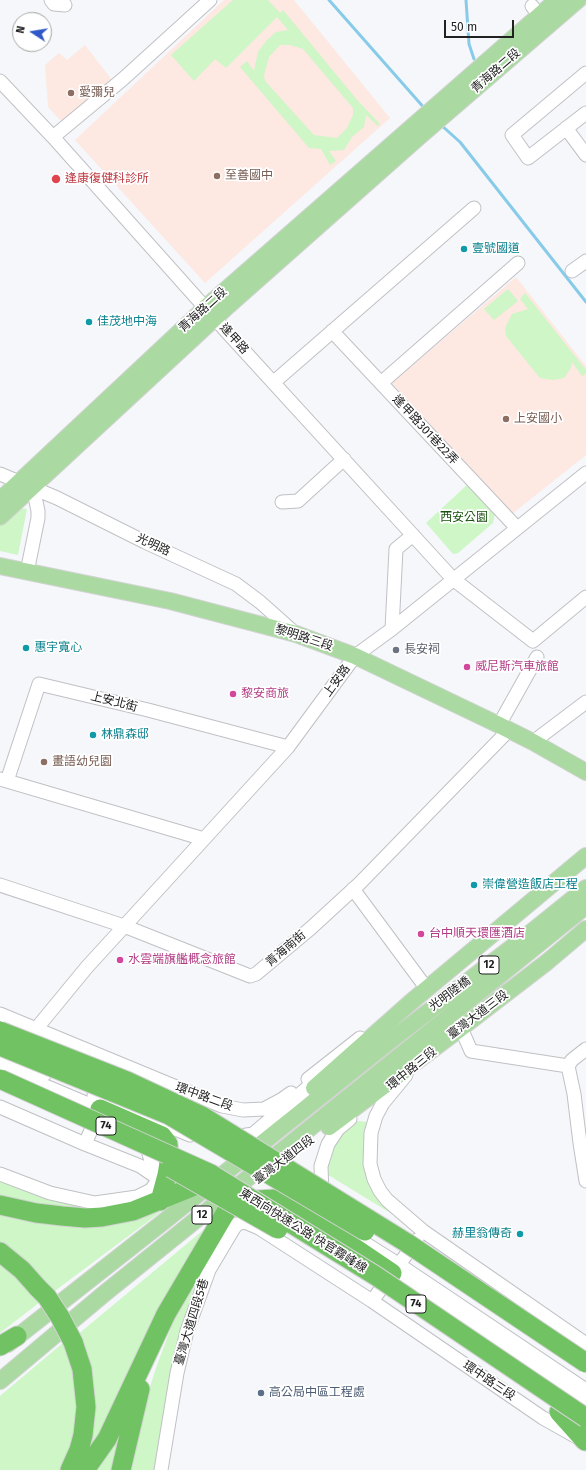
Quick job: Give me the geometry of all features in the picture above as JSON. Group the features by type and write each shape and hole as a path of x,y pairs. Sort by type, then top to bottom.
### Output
{"highway":[{"path":"0,1030 127,1081 202,1116 407,1243 586,1362"},
{"path":"0,1046 169,1115 398,1250 554,1352 586,1375"},
{"name":"東西向快速公路 快官霧峰線","path":"0,1079 206,1178 241,1202 376,1276 586,1418"},
{"name":"74","path":"0,1092 182,1173 241,1202 560,1412 586,1441"},
{"path":"174,1102 196,1131"},
{"path":"102,1104 162,1136 168,1144 169,1163 160,1201"},
{"name":"74","path":"182,1173 206,1178"},
{"path":"269,1174 299,1175"},
{"path":"0,1205 36,1213 85,1218 119,1215 160,1201 206,1178"},
{"path":"85,1470 107,1439 166,1314 198,1258 229,1213 239,1206 257,1200 274,1199 293,1206 395,1269"},
{"path":"198,1258 241,1202"},
{"path":"0,1252 22,1270 60,1317 73,1342 82,1369 86,1407 83,1435 79,1450 70,1470"},
{"path":"121,1470 136,1403 166,1314"},
{"path":"0,1346 17,1336"}],"main road":[{"name":"青海路二段","path":"446,106 536,11 557,0"},
{"name":"青海路二段","path":"0,517 26,484 210,313 416,131 578,0"},
{"name":"青海路二段","path":"0,500 26,484"},
{"name":"黎明路三段","path":"0,566 170,601 296,634 355,656 504,727 586,772"},
{"name":"12","path":"0,1351 17,1336 162,1223 278,1125 411,1002 586,856"},
{"name":"光明陸橋","path":"278,1125 524,938 586,888"},
{"name":"光明陸橋","path":"299,1138 586,906"},
{"name":"臺灣大道三段","path":"367,1098 547,962 586,929"},
{"name":"臺灣大道四段","path":"105,1293 129,1282 138,1276 241,1202 263,1175 367,1098"},
{"name":"12","path":"162,1223 206,1178 278,1125"},
{"name":"臺灣大道四段","path":"0,1381 105,1293 299,1138"}],"street":[{"path":"51,0 54,4 65,5"},
{"path":"53,137 123,79 210,0"},
{"path":"586,73 512,135 528,158 586,113"},
{"name":"逢甲路","path":"3,89 53,137 210,313 453,579 533,640 586,597"},
{"path":"566,128 586,155"},
{"path":"274,382 474,208"},
{"path":"572,271 586,261"},
{"path":"381,383 518,263"},
{"name":"逢甲路301巷22弄","path":"332,331 517,528"},
{"path":"282,502 298,501 344,458"},
{"name":"上安路","path":"36,1029 87,967 288,747 355,656 586,473"},
{"name":"光明路","path":"0,474 26,484 236,584 260,602 296,634"},
{"path":"26,484 38,511 38,518 27,572"},
{"path":"392,628 396,549 413,535"},
{"name":"青海南街","path":"0,885 124,926 250,976 256,974 311,928 353,889 504,727 537,657"},
{"name":"上安北街","path":"4,780 39,684 148,710 288,747"},
{"path":"532,742 586,702"},
{"path":"4,780 204,839"},
{"path":"353,889 427,989"},
{"path":"0,1067 188,1135 217,1139 242,1137 253,1134 388,1019 411,1002"},
{"name":"環中路二段","path":"0,1014 222,1106 243,1110 264,1109 282,1100 385,1018 411,1002"},
{"path":"461,1028 471,1051 568,1066"},
{"name":"環中路三段","path":"461,1028 404,1076 383,1103 376,1116 372,1133 370,1164 374,1179 387,1200 423,1232 586,1344"},
{"name":"環中路三段","path":"461,1028 367,1107 338,1129 328,1144 321,1166 321,1194 324,1210 334,1223 395,1269 586,1403"},
{"path":"568,1066 572,1060 586,1050"},
{"path":"0,1056 102,1104 148,1150 151,1161 159,1178"},
{"path":"85,1144 119,1064"},
{"path":"568,1066 580,1094 586,1181"},
{"path":"0,1107 140,1166 159,1178"},
{"path":"0,1174 50,1193 95,1203 137,1197 151,1190 159,1178"},
{"name":"環中路三段","path":"234,1228 237,1224 245,1222 259,1228 372,1301 542,1418 586,1441"},
{"name":"臺灣大道四段5巷","path":"161,1470 177,1373 187,1331 209,1270 234,1228"},
{"path":"372,1301 423,1232"},
{"name":"環中路三段","path":"395,1269 586,1390"}],"shaded area":[{"name":"至善國中","path":"224,0 294,0 390,118 205,283 75,140"},
{"name":"愛彌兒","path":"85,45 112,80 61,121 48,107 45,65 59,53 67,60"},
{"name":"上安國小","path":"516,277 586,366 586,455 512,514 392,383"}],"green space":[{"path":"233,0 268,0 280,13 283,10 358,101 380,124 378,126 366,115 364,127 352,137 344,150 329,151 336,161 330,165 321,149 309,148 240,67 247,61 254,71 258,52 267,40 276,32 288,30 277,17 226,68 215,59 194,81 171,55","holes":["280,45 290,45 303,49 353,108 353,115 347,128 337,138 314,135 265,81 264,75 269,57"]},
{"path":"508,289 518,301 494,320 484,309"},
{"path":"525,293 586,370 586,374 582,376 572,362 571,368 564,378 553,380 540,378 506,336 505,328 512,314 528,309 520,299"},
{"name":"西安公園","path":"468,484 495,514 493,523 458,553 453,554 426,523"},
{"path":"19,508 27,509 18,555 0,551 0,526"},
{"path":"350,1122 368,1122 366,1160 397,1213 392,1214 325,1173 328,1154"},
{"path":"0,1180 105,1206 90,1213 0,1201"},
{"path":"163,1205 166,1208 52,1293 0,1246 0,1210 11,1213"},
{"path":"207,1227 208,1231 177,1275 101,1438 79,1470 76,1336"},
{"path":"0,1262 17,1275 40,1302 0,1333"},
{"path":"197,1279 173,1357 154,1470 130,1470 147,1396 157,1365 178,1309"},
{"path":"64,1342 78,1377 77,1435 62,1470 0,1470 0,1396"},
{"path":"125,1416 115,1470 95,1470"}],"waterway":[{"path":"329,0 426,110"},
{"path":"466,0 469,44 474,59"},
{"path":"441,125 460,142 586,302"}],"place":[{"name":"愛彌兒","path":"71,93"},
{"name":"至善國中","path":"217,176"},
{"name":"逢康復健科診所","path":"56,179"},
{"name":"壹號國道","path":"464,249"},
{"name":"佳茂地中海","path":"89,322"},
{"name":"上安國小","path":"506,419"},
{"name":"惠宇寬心","path":"26,648"},
{"name":"長安祠","path":"396,650"},
{"name":"威尼斯汽車旅館","path":"467,667"},
{"name":"黎安商旅","path":"233,694"},
{"name":"林鼎森邸","path":"93,735"},
{"name":"畫語幼兒園","path":"44,762"},
{"name":"崇偉營造飯店工程","path":"474,885"},
{"name":"台中順天環匯酒店","path":"421,934"},
{"name":"水雲端旗艦概念旅館","path":"120,960"},
{"name":"赫里翁傳奇","path":"520,1234"},
{"name":"高公局中區工程處","path":"261,1393"}]}
